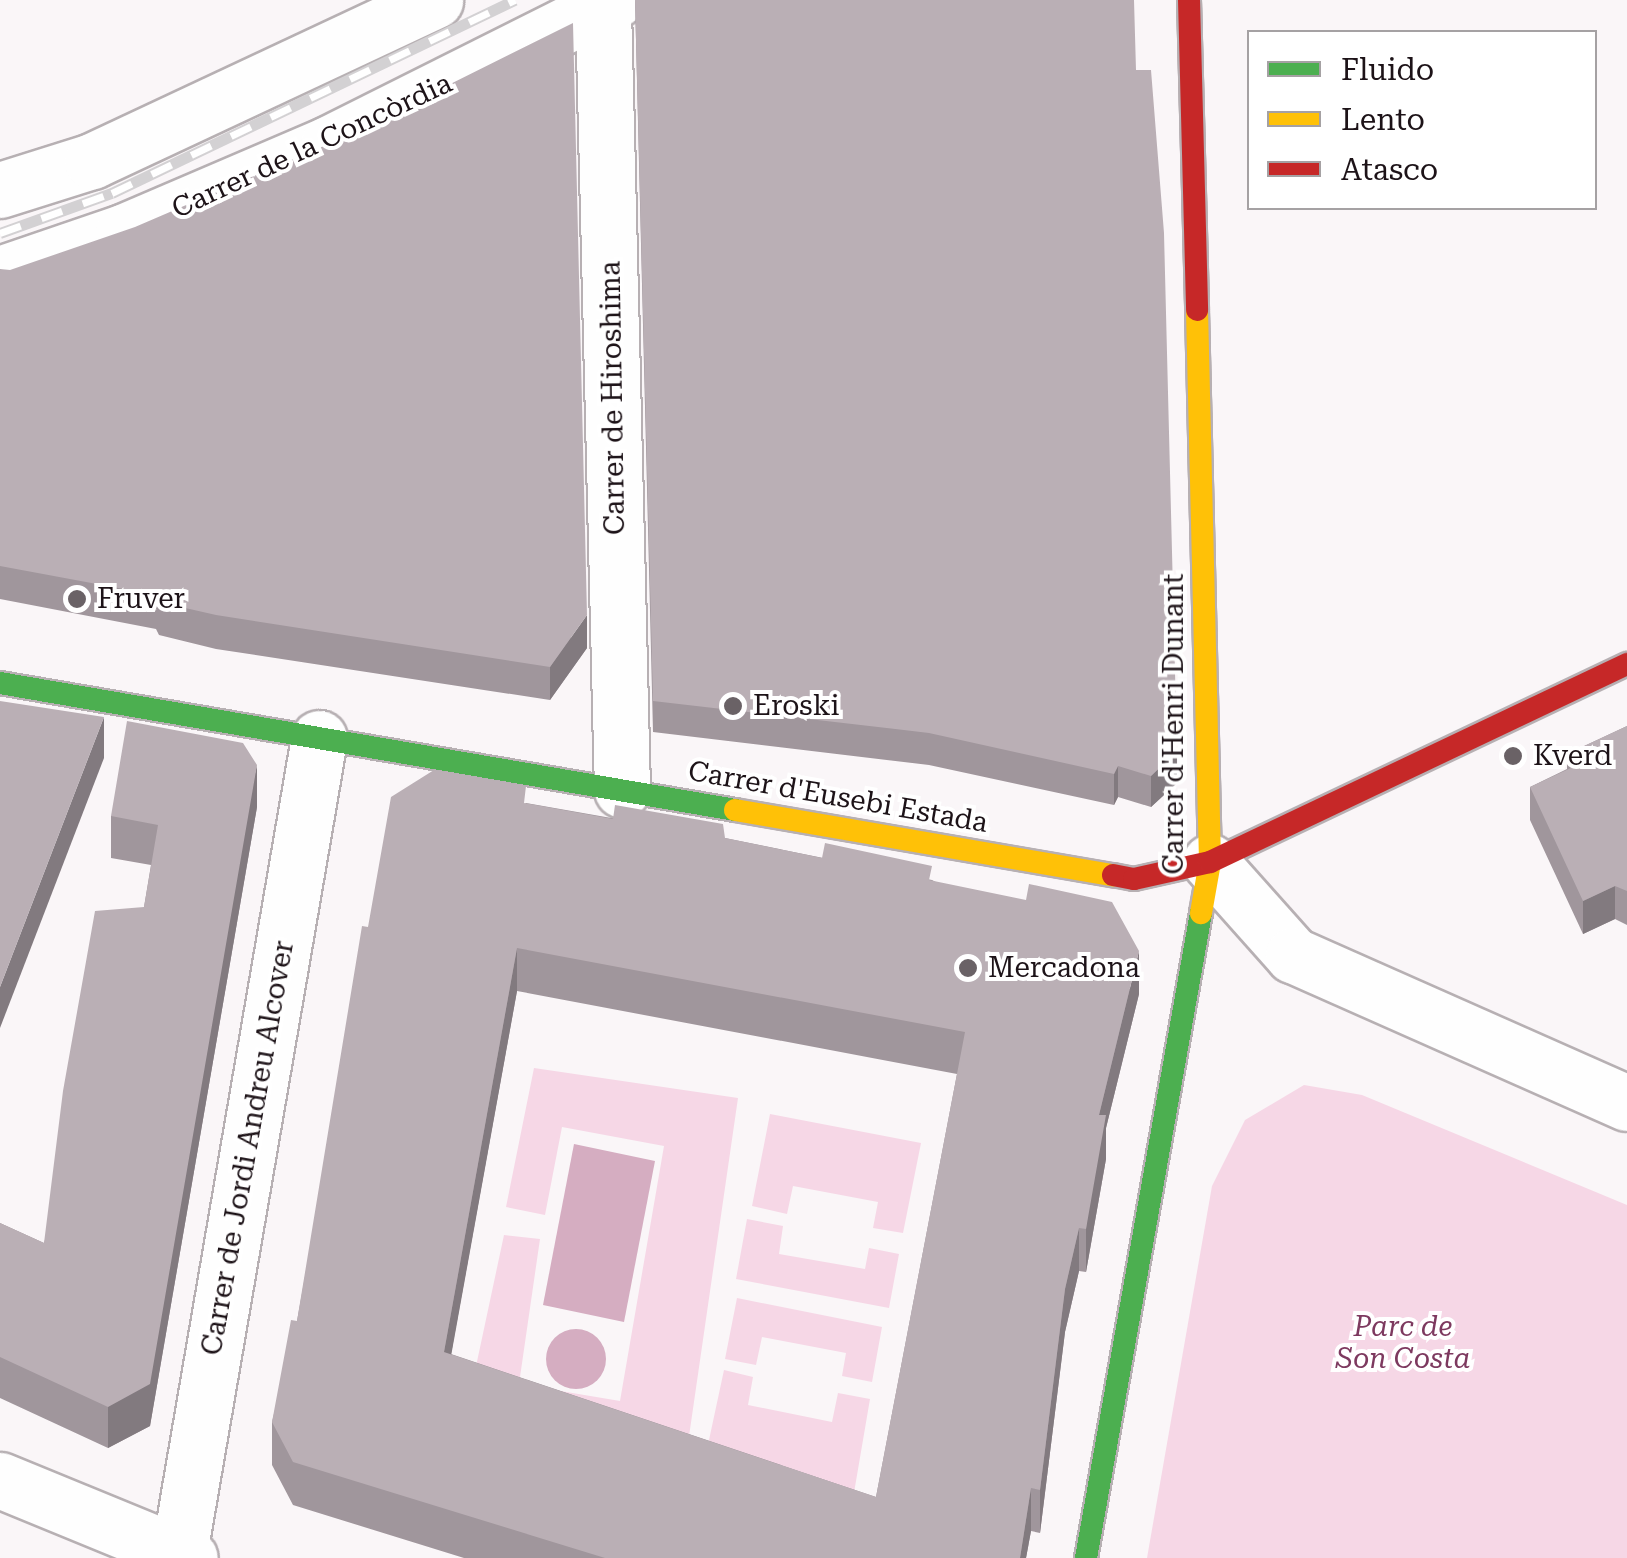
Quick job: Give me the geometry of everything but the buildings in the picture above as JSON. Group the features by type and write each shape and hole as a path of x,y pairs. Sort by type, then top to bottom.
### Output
{"main road":[{"name":"Carrer d'Henri Dunant","path":"1086,1558 1210,862 1189,0"},
{"name":"Carrer d'Eusebi Estada","path":"0,683 1134,880 1210,862 1627,664"}],"street":[{"path":"0,190 92,161 435,0"},
{"name":"Carrer de la Concòrdia","path":"0,274 123,232 328,144 609,3"},
{"name":"Carrer de Hiroshima","path":"609,3 622,790"},
{"name":"Carrer de Jordi Andreu Alcover","path":"182,1557 319,738"},
{"path":"1210,862 1292,954 1627,1103"},
{"path":"0,1480 182,1557"}],"green space":[{"path":"534,1068 738,1098 685,1464 472,1385 504,1235 540,1239 519,1384 620,1401 664,1146 562,1127 545,1215 506,1207"},
{"name":"Parc de Son Costa","path":"1304,1085 1362,1095 1627,1205 1627,1558 1147,1558 1212,1186 1245,1120"},
{"path":"770,1114 921,1143 903,1233 873,1228 878,1202 793,1186 787,1214 752,1206"},
{"path":"747,1219 783,1226 779,1254 865,1269 869,1248 899,1254 889,1308 736,1279"},
{"path":"737,1298 882,1327 872,1382 842,1376 846,1353 762,1337 756,1365 725,1359"},
{"path":"724,1370 753,1377 748,1405 832,1422 838,1393 870,1399 849,1522 703,1468"}],"shaded area":[{"path":"574,1144 655,1161 624,1322 543,1305"},
{"path":"576,1329 597,1338 606,1359 597,1380 576,1389 555,1380 546,1359 555,1338"}],"railway":[{"path":"0,233 112,193 515,0"}],"traffic: fast":[{"path":"0,683 735,810"},
{"path":"1086,1558 1201,913"}],"traffic: slow":[{"path":"1197,310 1210,862 1201,913"},
{"path":"735,810 1113,875"}],"traffic: jam":[{"path":"1189,0 1197,310"},
{"path":"1113,875 1134,879 1210,862 1627,664"}],"place":[{"name":"Fruver","path":"77,599"},
{"name":"Eroski","path":"733,706"},
{"name":"Kverd","path":"1513,756"},
{"name":"Mercadona","path":"968,968"}]}
